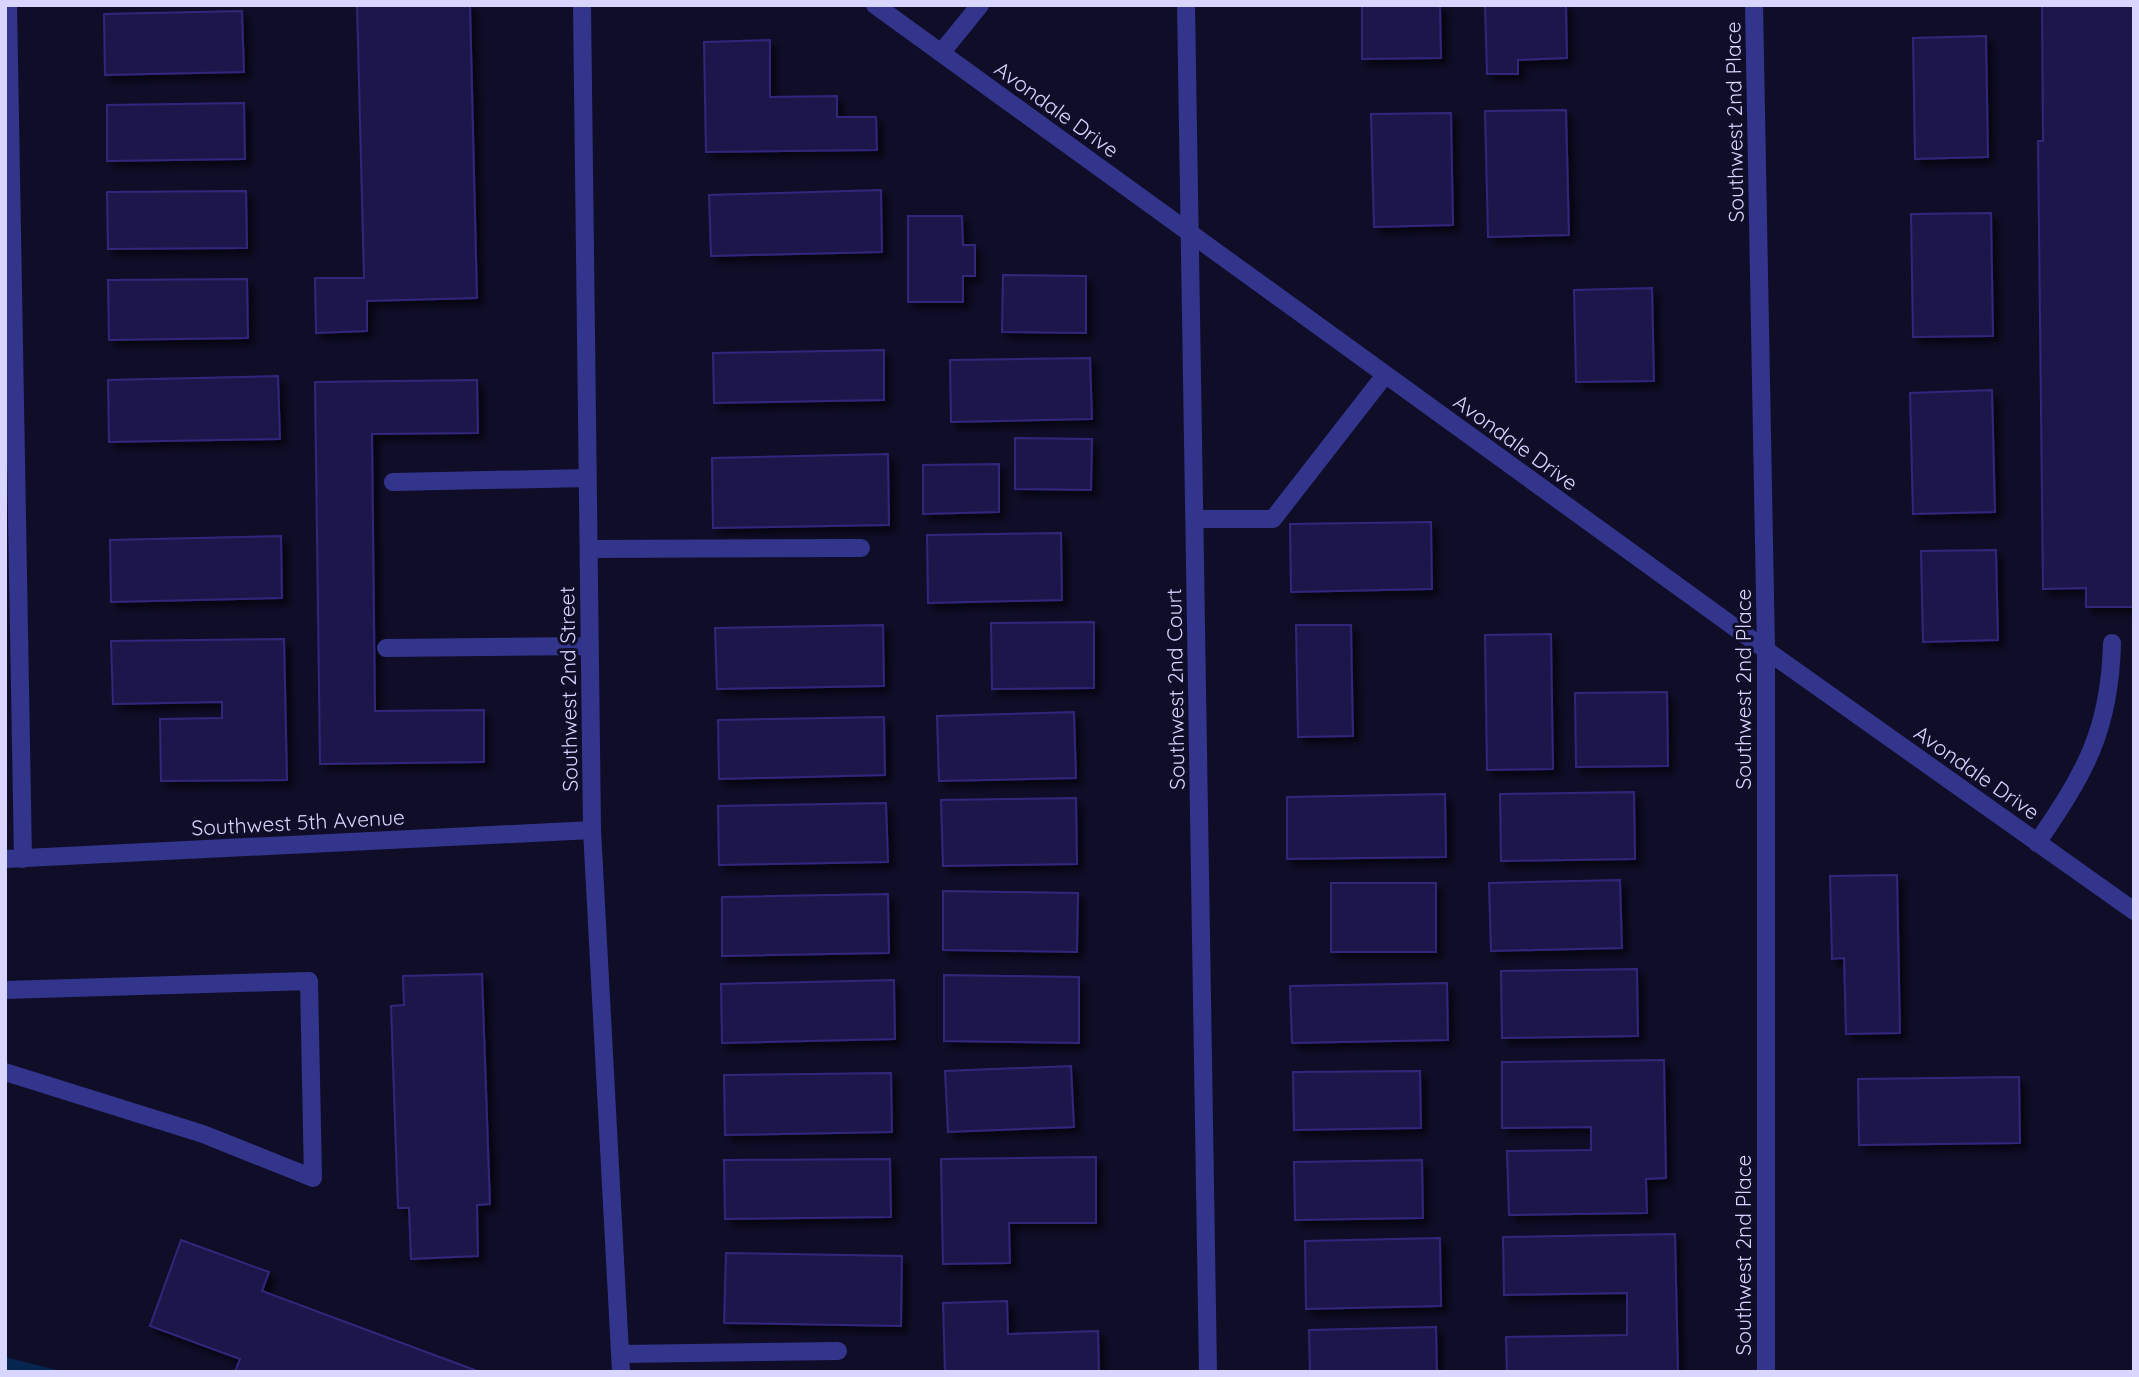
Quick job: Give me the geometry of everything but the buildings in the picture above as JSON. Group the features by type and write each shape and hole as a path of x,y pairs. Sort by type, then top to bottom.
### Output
{"street":[{"path":"8,5 14,859"},
{"name":"Southwest 2nd Street","path":"582,5 592,830 621,1363"},
{"name":"Avondale Drive","path":"875,5 1766,650 2134,911"},
{"path":"941,53 980,5"},
{"name":"Southwest 2nd Court","path":"1186,5 1208,1372"},
{"name":"Southwest 2nd Place","path":"1754,5 1766,650 1766,1372"},
{"path":"1195,519 1273,519 1385,375"},
{"path":"393,482 588,478"},
{"path":"589,549 861,548"},
{"path":"2037,843 2075,787 2099,733 2111,690 2112,643"},
{"path":"386,648 590,646"},
{"name":"Southwest 5th Avenue","path":"14,859 592,830"},
{"path":"5,990 309,981 313,1178 203,1134 5,1072"},
{"path":"621,1363 838,1351"}],"water":[{"path":"5,1357 65,1372 5,1372"}]}
